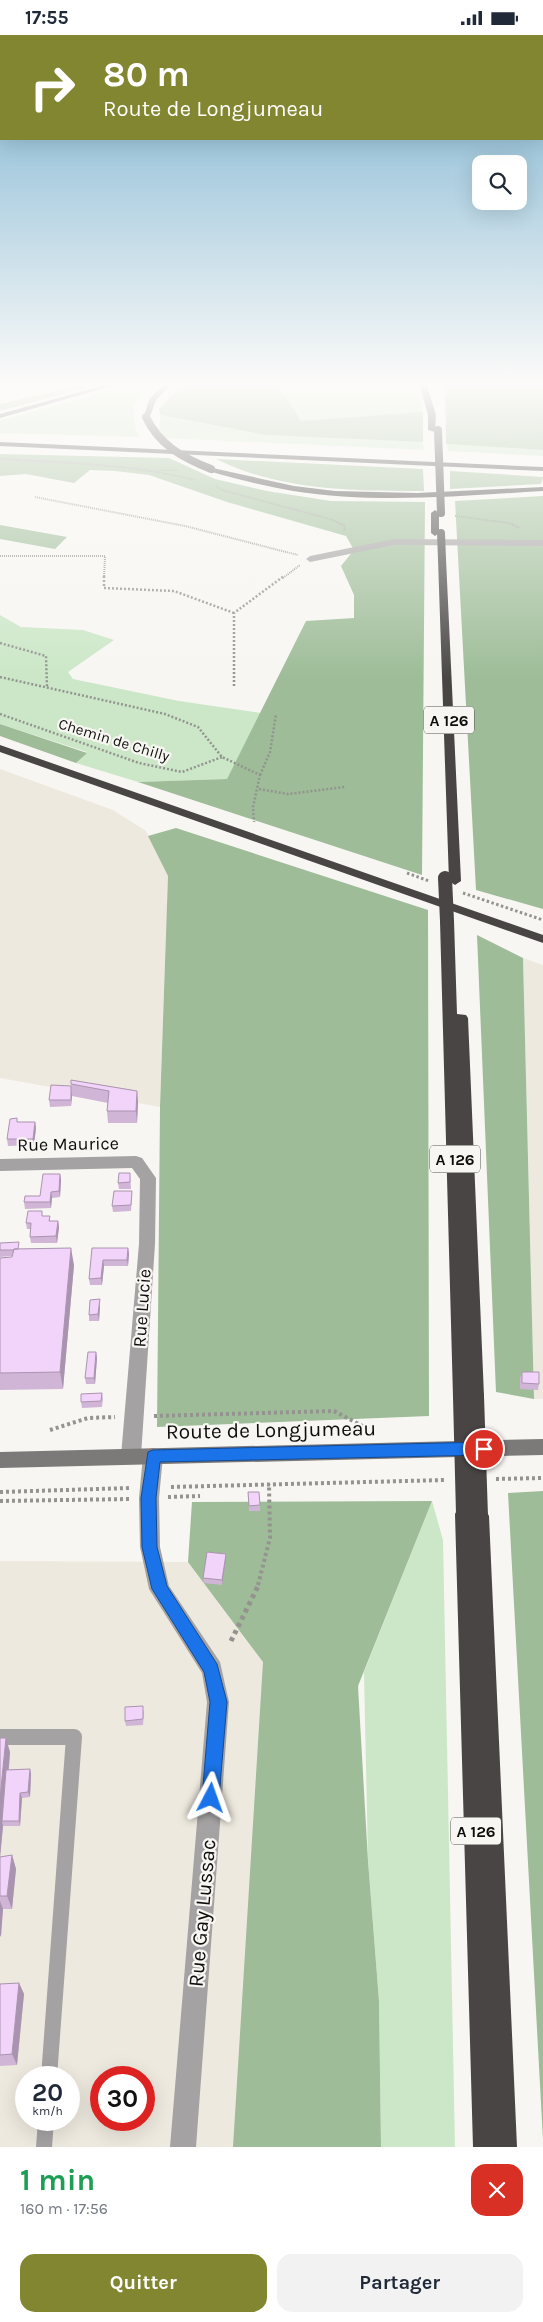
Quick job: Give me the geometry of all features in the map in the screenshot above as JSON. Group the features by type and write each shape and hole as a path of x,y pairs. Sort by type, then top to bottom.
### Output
{"highway":[{"path":"264,485 333,495 420,497 543,489"},
{"name":"A 126","path":"437,485 472,1515 486,2147"},
{"path":"0,748 543,939"},
{"name":"A 126","path":"472,1515 504,2147"}],"street":[{"path":"310,559 394,542 542,543"},
{"name":"Rue Maurice","path":"0,1165 136,1162"},
{"name":"Rue Lucie","path":"136,1162 148,1178 147,1244 134,1416 142,1456"},
{"name":"Route de Longjumeau","path":"0,1460 543,1447"},
{"name":"Rue Gay Lussac","path":"142,1456 149,1493 150,1547 159,1589 212,1669 218,1702 183,2147"}],"lane":[{"path":"0,1737 74,1737 50,2066"},
{"path":"44,2147 45,2131"}],"path":[{"path":"215,486 222,490 333,520 345,526 344,531"},
{"path":"35,497 185,526 310,559"},
{"path":"452,516 508,523 526,531 542,543"},
{"path":"0,556 105,556 104,588 174,591 234,613"},
{"path":"234,613 310,559"},
{"path":"234,613 234,686"},
{"path":"0,643 46,656 47,687"},
{"path":"0,677 165,714 198,727 222,757 260,775"},
{"path":"252,812 259,789 260,775 270,752 276,714"},
{"name":"Chemin de Chilly","path":"0,715 139,763 182,772 222,757"},
{"path":"259,789 288,794 345,787"},
{"path":"50,1430 88,1418 334,1411 371,1431 381,1431"},
{"path":"494,1479 543,1478"},
{"path":"0,1501 269,1484 455,1480"},
{"path":"231,1641 257,1591 270,1538 269,1484"},
{"path":"0,1492 149,1493 200,1497"}],"shaded area":[{"path":"0,769 113,810 146,831 168,876 160,1107 0,1078"},
{"path":"523,958 543,965 543,1399 534,1399"},
{"path":"370,1556 318,2147 0,2147 0,1561 188,1562"}],"green space":[{"path":"177,485 239,485 331,501 425,502 422,875 138,782 227,779 306,621 354,618 354,595 341,566 354,550 346,536 227,502"},
{"path":"302,485 424,485 424,491 371,491"},
{"path":"450,485 531,485 450,489"},
{"path":"543,496 543,909 476,890 455,501"},
{"path":"0,525 67,537 55,549 0,539"},
{"path":"0,615 21,627 83,630 114,640 68,672 73,679 179,701 261,713 227,779 138,782 76,763 87,752 0,724"},
{"path":"0,724 87,753 76,763 0,736"},
{"path":"176,828 428,910 429,1416 157,1427 160,1107 168,876 148,836"},
{"path":"477,935 523,958 534,1399 496,1392"},
{"path":"543,1491 543,2140 508,1493"},
{"path":"432,1501 443,1540 455,2147 381,2147 379,2001 368,1861 364,1672"},
{"path":"432,1501 358,1686 368,1861 379,2001 381,2147 233,2147 263,1662 188,1562 192,1502"}],"building":[{"path":"71,1080 137,1091 136,1111 107,1111 109,1091 71,1084"},
{"path":"51,1085 71,1086 71,1100 49,1100"},
{"path":"17,1118 17,1122 35,1122 33,1139 7,1139 10,1119"},
{"path":"119,1173 130,1173 130,1182 118,1183"},
{"path":"43,1174 60,1174 59,1191 51,1192 50,1202 24,1202 25,1196 40,1196"},
{"path":"114,1191 132,1191 131,1205 112,1206"},
{"path":"28,1211 42,1211 42,1216 50,1216 49,1221 58,1221 56,1236 30,1237 31,1223 26,1223"},
{"path":"19,1242 18,1249 0,1250 0,1243"},
{"path":"71,1248 60,1372 0,1373 0,1258 12,1257 14,1249"},
{"path":"92,1248 128,1248 127,1260 103,1260 101,1278 89,1279"},
{"path":"100,1299 98,1314 89,1315 90,1300"},
{"path":"88,1352 96,1352 94,1378 85,1378"},
{"path":"522,1372 539,1372 539,1384 522,1383"},
{"path":"102,1393 101,1401 81,1402 81,1394"},
{"path":"248,1492 259,1492 260,1505 249,1506"},
{"path":"207,1552 226,1554 222,1580 203,1578"},
{"path":"143,1706 143,1719 125,1721 125,1707"},
{"path":"0,1738 6,1738 0,1798"},
{"path":"30,1769 28,1792 20,1793 19,1821 2,1821 6,1770"},
{"path":"12,1855 7,1896 0,1896 0,1857"},
{"path":"19,1983 12,2054 0,2055 0,1984"}],"route":[{"path":"211,1798 218,1702 212,1669 190,1633 159,1589 150,1547 149,1498 153,1456 484,1449"}]}
